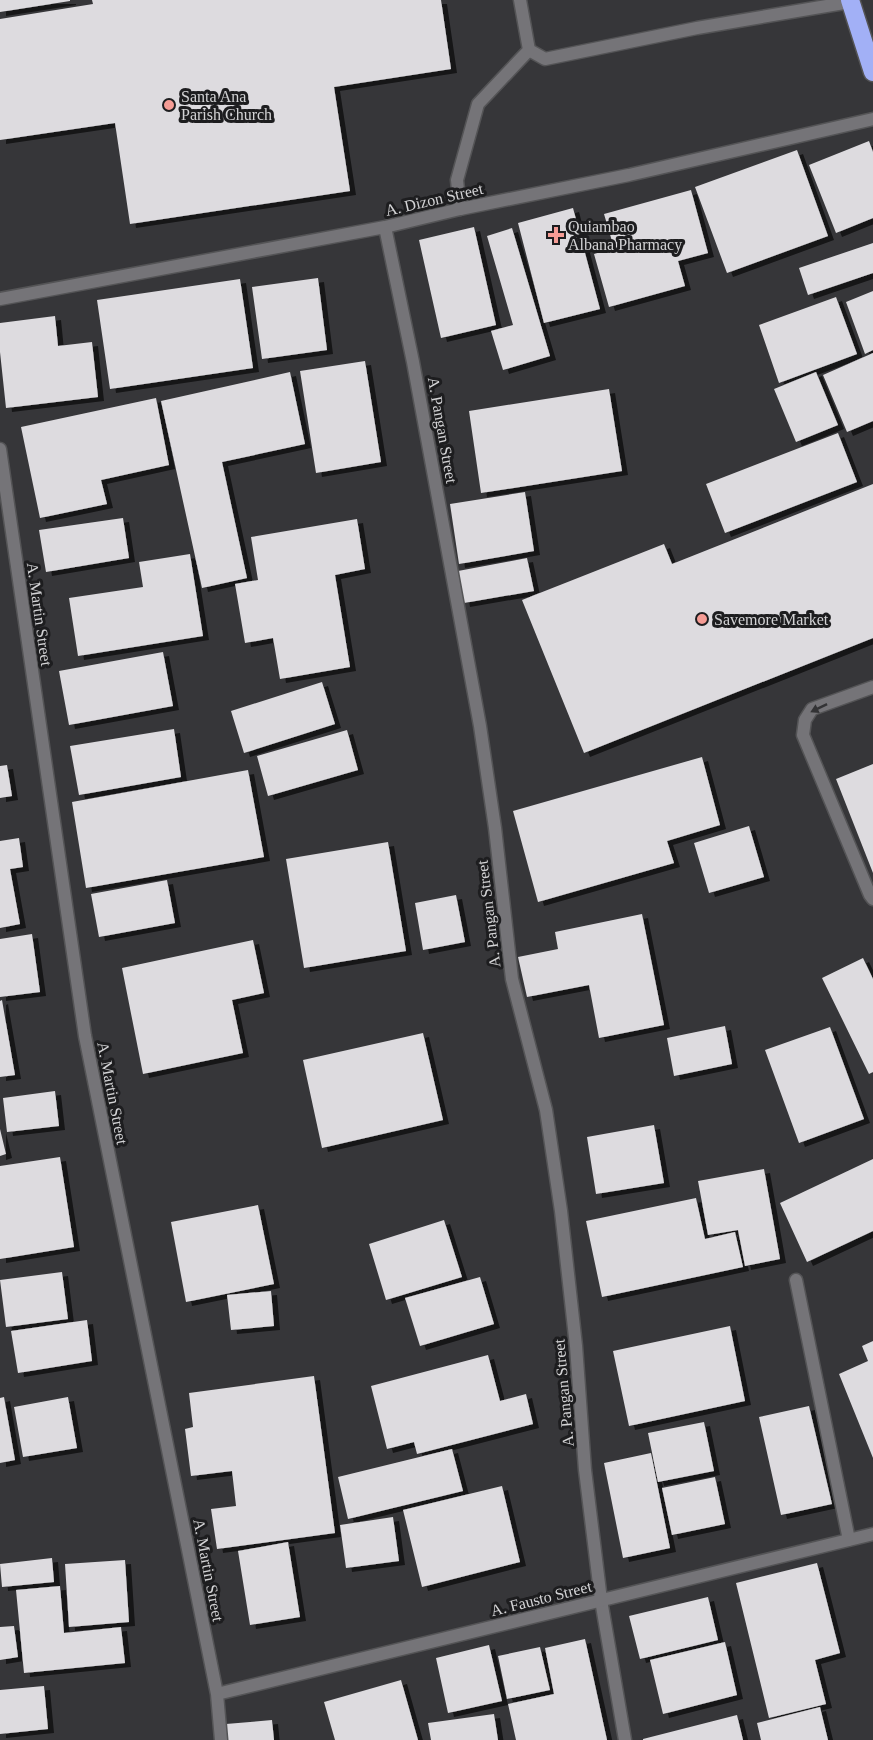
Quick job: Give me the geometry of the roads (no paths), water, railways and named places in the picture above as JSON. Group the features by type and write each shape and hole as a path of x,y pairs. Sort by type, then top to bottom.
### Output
{"highway":[{"path":"850,1 873,72"}],"street":[{"path":"520,0 529,50 544,59 697,28 850,1"},
{"path":"460,209 457,180 478,104 529,50"},
{"name":"A. Dizon Street","path":"0,299 385,227 460,209 629,175 873,118"},
{"name":"A. Pangan Street","path":"385,227 413,362 480,726 495,828 512,979 546,1110 561,1211 576,1346 585,1470 601,1600 626,1740"},
{"name":"A. Martin Street","path":"0,449 85,1036 217,1694 221,1740"},
{"path":"873,687 812,709 805,720 803,735 873,899"},
{"path":"796,1281 849,1540"},
{"name":"A. Fausto Street","path":"217,1694 873,1534"}],"place":[{"name":"Santa Ana Parish Church","path":"169,105"},
{"name":"Quiambao Albana Pharmacy","path":"556,235"},
{"name":"Savemore Market","path":"702,619"}]}
